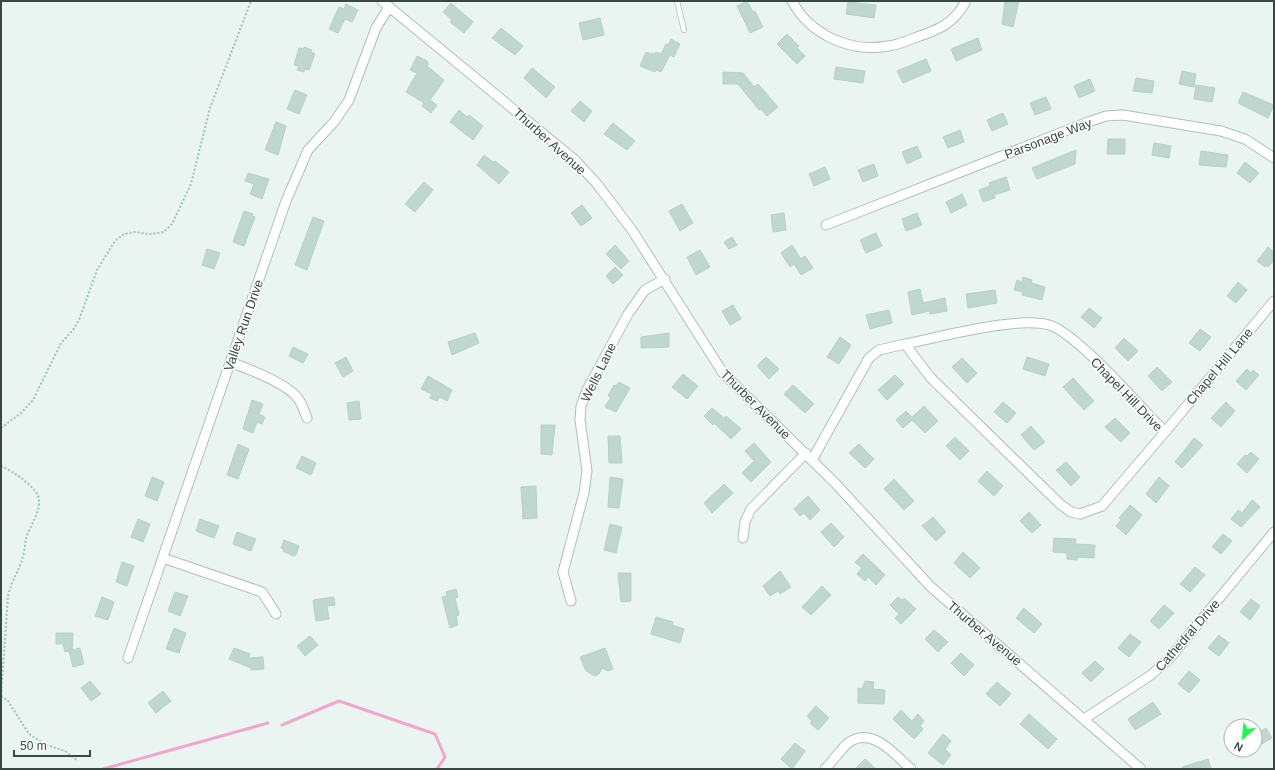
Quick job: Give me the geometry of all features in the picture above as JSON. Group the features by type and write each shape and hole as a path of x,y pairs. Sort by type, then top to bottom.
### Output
{"street":[{"path":"792,1 805,19 825,34 848,45 868,48 897,44 941,28 956,17 965,3"},
{"name":"Thurber Avenue","path":"386,4 575,160 632,230 665,279 698,335 723,373 809,457 931,588 1141,769"},
{"name":"Valley Run Drive","path":"128,658 286,201 308,150 334,122 349,100 386,4"},
{"name":"Parsonage Way","path":"826,225 1106,116 1134,116 1221,131 1252,142 1274,158"},
{"name":"Wells Lane","path":"571,601 563,572 584,492 587,471 580,420 582,406 587,390 639,298 645,290 665,279"},
{"name":"Chapel Hill Lane","path":"1165,432 1274,300"},
{"name":"Chapel Hill Drive","path":"743,538 745,522 750,509 809,457 869,358 879,350 905,344 1006,324 1050,325 1057,328 1080,345 1165,432 1102,506 1080,514 1071,512 1044,488 930,377 905,344"},
{"path":"230,362 252,370 291,392 301,403 307,418"},
{"name":"Cathedral Drive","path":"1084,719 1151,675 1169,659 1274,532"},
{"path":"163,558 262,592 276,614"},
{"path":"825,769 849,743 858,738 867,737 881,743 911,769"}],"lane":[{"path":"677,1 684,30"}],"path":[{"path":"1,428 21,413 33,400 62,343 74,330 97,270 115,241 124,234 134,232 150,234 164,232 172,224 191,184 210,108 251,1"},
{"path":"1,466 33,488 39,499 35,516 26,538 23,557 11,583 8,596 1,696 8,701 29,734 44,744 65,751 78,761"}],"building":[{"path":"747,1 753,12 755,11 763,27 750,33 737,6"},
{"path":"1005,1 1019,1 1013,27 1002,24"},
{"path":"848,2 876,5 874,18 846,14"},
{"path":"451,3 473,22 464,33 450,22 452,20 443,12"},
{"path":"346,4 358,10 352,22 345,19 338,33 329,29 339,7 344,9"},
{"path":"600,18 604,35 583,40 579,23"},
{"path":"501,28 523,46 515,55 492,38"},
{"path":"787,34 799,46 797,48 805,56 797,64 777,44"},
{"path":"978,38 982,50 956,61 951,49"},
{"path":"671,39 680,44 674,57 670,55 661,72 656,70 655,72 640,66 646,52 654,54 656,52 661,54 666,44 668,45"},
{"path":"304,47 312,50 311,52 315,54 309,70 305,69 304,72 297,70 299,66 294,65 299,48 304,49"},
{"path":"417,56 427,61 427,66 444,80 430,100 437,105 431,113 422,106 424,103 406,92 417,73 410,70"},
{"path":"926,59 931,71 903,83 897,71"},
{"path":"836,67 865,71 863,83 834,79"},
{"path":"532,68 555,87 546,98 524,78"},
{"path":"1182,71 1196,74 1194,87 1179,84"},
{"path":"723,72 743,73 754,87 758,84 778,107 767,116 761,109 759,110 738,84 723,84"},
{"path":"1136,78 1154,81 1152,93 1133,91"},
{"path":"1090,79 1095,91 1079,98 1074,86"},
{"path":"1196,85 1215,88 1212,102 1194,99"},
{"path":"295,90 307,95 299,114 287,109"},
{"path":"1243,92 1274,105 1268,118 1238,103"},
{"path":"1046,97 1051,109 1035,115 1030,103"},
{"path":"580,101 592,111 584,122 571,111"},
{"path":"459,110 467,117 469,115 483,126 473,140 450,122"},
{"path":"1003,113 1008,124 992,131 987,120"},
{"path":"276,122 286,126 278,155 265,150"},
{"path":"613,123 635,141 627,150 604,134"},
{"path":"960,130 964,142 948,148 943,137"},
{"path":"1108,139 1125,139 1125,154 1107,154"},
{"path":"1154,143 1171,146 1169,158 1152,155"},
{"path":"917,146 922,157 907,164 902,152"},
{"path":"1076,150 1075,164 1037,179 1032,168"},
{"path":"1201,151 1228,155 1226,167 1199,165"},
{"path":"484,155 493,162 495,161 509,172 499,184 477,165"},
{"path":"1245,162 1259,173 1250,183 1237,173"},
{"path":"874,164 878,176 863,182 858,170"},
{"path":"825,167 830,179 814,186 809,174"},
{"path":"248,173 269,179 262,199 250,194 254,184 245,181"},
{"path":"1006,177 1010,190 994,195 995,198 983,202 979,190 990,186 989,183"},
{"path":"424,182 433,190 415,212 405,204"},
{"path":"962,194 967,205 951,213 946,202"},
{"path":"682,204 693,223 680,231 669,211"},
{"path":"582,205 592,218 581,226 571,213"},
{"path":"244,211 253,214 252,216 255,217 244,246 233,242"},
{"path":"784,213 786,230 773,232 771,215"},
{"path":"917,213 922,225 906,231 902,219"},
{"path":"313,217 324,221 307,270 295,265"},
{"path":"876,233 882,246 866,253 860,240"},
{"path":"732,237 737,245 729,249 724,242"},
{"path":"615,245 629,261 621,269 606,254"},
{"path":"792,245 801,259 805,256 813,268 801,275 794,264 790,267 781,253"},
{"path":"1268,247 1274,252 1274,260 1268,267 1266,265 1265,267 1257,261"},
{"path":"207,249 220,253 214,269 202,265"},
{"path":"700,250 710,267 696,275 687,257"},
{"path":"615,267 623,275 613,284 606,276"},
{"path":"1023,277 1032,280 1031,283 1045,287 1042,300 1022,295 1023,292 1014,290 1017,280 1022,282"},
{"path":"1238,282 1247,290 1236,303 1227,296"},
{"path":"920,289 923,303 945,298 947,311 930,314 929,311 912,315 908,292"},
{"path":"995,290 997,303 968,308 966,294"},
{"path":"733,305 741,319 730,325 722,311"},
{"path":"1089,308 1102,318 1094,328 1081,317"},
{"path":"889,310 892,323 870,329 866,315"},
{"path":"1200,329 1211,337 1200,351 1189,343"},
{"path":"475,333 479,343 452,355 448,342"},
{"path":"669,333 669,347 641,348 641,337"},
{"path":"840,337 851,345 839,364 827,357"},
{"path":"1124,338 1138,351 1128,361 1115,348"},
{"path":"293,347 308,354 303,363 289,356"},
{"path":"346,357 353,371 343,377 335,363"},
{"path":"766,357 779,369 769,379 757,366"},
{"path":"1027,357 1049,364 1045,376 1023,369"},
{"path":"962,358 977,373 967,383 952,367"},
{"path":"1157,367 1172,382 1162,391 1148,376"},
{"path":"1247,369 1251,373 1253,370 1259,375 1246,390 1236,381"},
{"path":"683,374 698,386 687,399 672,387"},
{"path":"895,375 904,384 887,400 878,390"},
{"path":"428,376 452,390 447,401 440,397 437,401 430,398 432,394 421,389"},
{"path":"1073,378 1094,401 1084,410 1063,387"},
{"path":"619,382 630,388 616,412 605,407 611,397 608,396 614,385 616,386"},
{"path":"793,385 814,404 805,413 784,394"},
{"path":"252,400 263,404 259,414 265,417 262,424 257,422 253,433 243,429"},
{"path":"359,401 361,419 349,420 347,403"},
{"path":"1003,402 1016,413 1007,423 994,412"},
{"path":"1226,402 1235,411 1221,427 1211,418"},
{"path":"924,406 938,421 925,433 912,420 903,428 896,420 906,411 912,417"},
{"path":"712,408 724,418 726,416 741,429 731,439 704,416"},
{"path":"1115,418 1130,433 1121,442 1105,427"},
{"path":"541,425 555,425 552,455 541,454"},
{"path":"1031,426 1045,442 1034,450 1021,435"},
{"path":"608,436 620,436 622,463 609,463"},
{"path":"955,437 969,451 960,460 946,446"},
{"path":"1194,438 1203,445 1182,468 1175,462"},
{"path":"754,443 771,462 751,482 742,473 754,461 745,451"},
{"path":"238,444 249,449 238,479 227,475"},
{"path":"859,444 874,459 865,468 849,453"},
{"path":"1251,452 1259,459 1247,473 1237,464 1245,455 1247,456"},
{"path":"302,456 316,463 311,475 296,468"},
{"path":"1066,462 1080,477 1071,486 1056,470"},
{"path":"987,471 1003,486 994,496 978,481"},
{"path":"152,477 164,482 157,501 145,496"},
{"path":"610,477 623,479 619,508 608,507"},
{"path":"1159,477 1169,486 1156,503 1146,494"},
{"path":"894,479 914,501 904,510 884,489"},
{"path":"724,484 733,493 712,513 704,503"},
{"path":"536,486 537,518 523,519 521,487"},
{"path":"808,496 820,510 810,520 804,513 800,516 794,509"},
{"path":"1252,500 1260,507 1241,527 1231,519 1238,510 1242,513"},
{"path":"1130,505 1142,515 1126,535 1116,526 1121,520 1119,518"},
{"path":"1029,512 1041,525 1032,533 1020,521"},
{"path":"933,517 946,532 936,541 922,526"},
{"path":"138,519 150,524 143,542 131,537"},
{"path":"200,519 219,526 214,538 196,531"},
{"path":"831,523 844,537 834,547 821,532"},
{"path":"610,524 622,527 616,553 604,550"},
{"path":"237,532 256,539 251,551 233,544"},
{"path":"1223,534 1232,541 1221,554 1212,547"},
{"path":"1054,538 1076,539 1075,544 1095,545 1094,558 1077,557 1077,560 1067,559 1067,553 1053,552"},
{"path":"284,540 299,546 296,555 293,556 283,551 284,549 281,548"},
{"path":"963,552 980,568 970,578 954,563"},
{"path":"863,554 885,575 876,585 868,577 865,581 857,574 862,568 855,562"},
{"path":"122,562 134,566 127,586 116,582"},
{"path":"1195,567 1205,575 1190,592 1180,584"},
{"path":"780,571 791,587 780,594 778,591 770,596 763,586"},
{"path":"618,573 631,573 631,601 621,602"},
{"path":"822,586 831,595 811,615 802,607"},
{"path":"456,589 458,597 455,598 459,615 456,616 458,625 450,628 442,597 447,596 446,592"},
{"path":"175,592 188,596 180,616 168,611"},
{"path":"102,597 114,602 108,620 95,616"},
{"path":"334,597 335,605 327,606 329,619 316,621 313,600"},
{"path":"898,597 902,600 904,598 916,609 901,624 895,618 899,614 890,605"},
{"path":"1251,599 1260,606 1250,620 1240,612"},
{"path":"1164,605 1174,613 1159,629 1150,621"},
{"path":"1024,608 1042,624 1034,633 1016,618"},
{"path":"656,617 673,622 672,625 684,629 680,643 651,634"},
{"path":"174,628 186,633 179,653 166,649"},
{"path":"934,630 948,642 938,652 925,639"},
{"path":"56,633 73,633 72,650 80,648 84,664 73,667 69,651 65,652 63,644 56,644"},
{"path":"1130,634 1141,642 1129,657 1118,648"},
{"path":"1219,635 1229,643 1219,656 1208,648"},
{"path":"310,636 318,645 305,656 297,646"},
{"path":"234,648 250,654 248,658 263,657 264,669 251,670 251,668 229,659"},
{"path":"605,648 613,669 608,671 602,668 599,674 595,676 586,671 580,657"},
{"path":"961,653 974,665 964,676 951,663"},
{"path":"1095,661 1104,669 1091,682 1082,673"},
{"path":"1189,671 1200,680 1189,693 1178,684"},
{"path":"90,681 101,694 91,701 81,688"},
{"path":"865,681 874,682 873,689 885,690 884,704 858,703 858,688 862,689"},
{"path":"997,682 1011,694 1000,706 986,694"},
{"path":"163,691 171,701 156,713 148,703"},
{"path":"1153,702 1161,714 1135,730 1128,719"},
{"path":"816,706 829,718 818,730 810,723 812,721 807,716"},
{"path":"901,710 912,721 918,714 924,721 920,726 923,729 914,739 893,719"},
{"path":"1029,714 1057,739 1048,749 1020,724"},
{"path":"1266,728 1272,738 1263,743 1263,730"},
{"path":"943,734 951,741 945,749 951,755 943,765 928,753"},
{"path":"795,743 805,751 792,769 781,759"},
{"path":"865,759 876,769 855,769"},
{"path":"1208,759 1211,769 1182,769 1182,767"}],"waterway":[{"path":"282,725 339,701 435,734 445,757 437,769"},
{"path":"103,769 268,723"}]}
